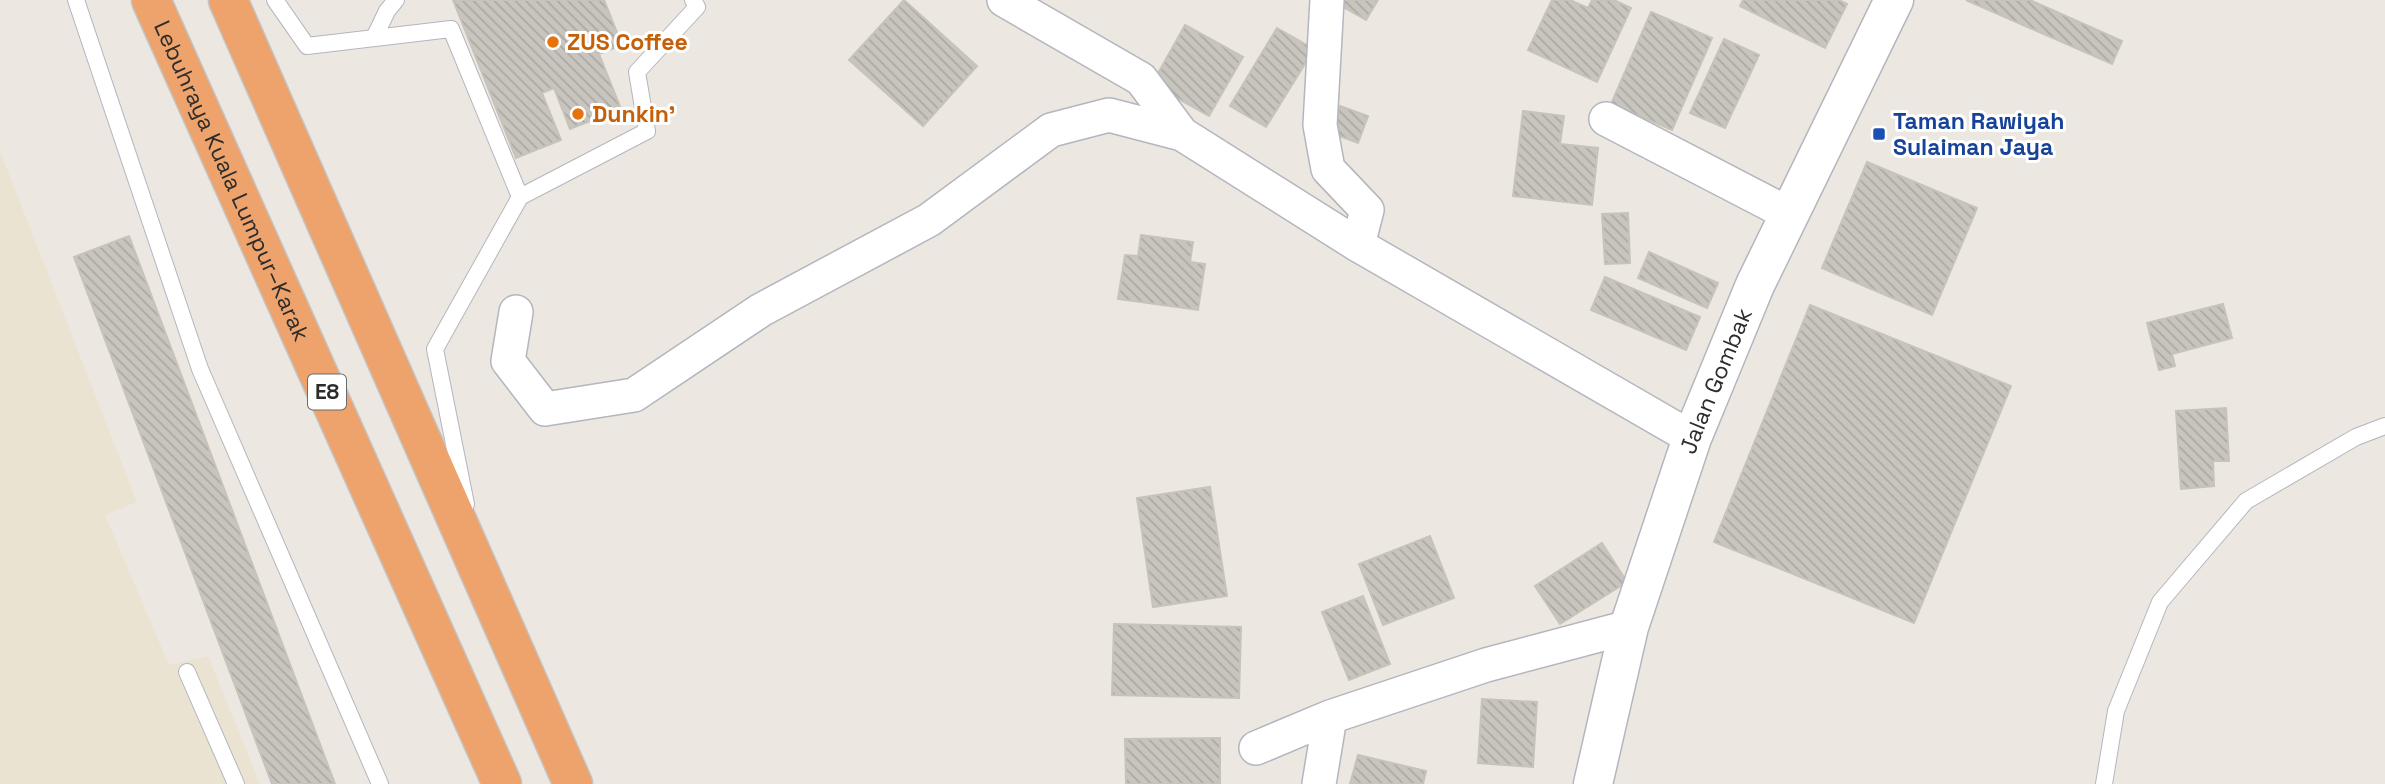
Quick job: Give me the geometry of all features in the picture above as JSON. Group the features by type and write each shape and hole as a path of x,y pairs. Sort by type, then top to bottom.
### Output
{"highway":[{"name":"Lebuhraya Kuala Lumpur–Karak","path":"151,0 502,784"},
{"path":"228,0 573,784"}],"main road":[{"name":"Jalan Gombak","path":"1593,784 1629,627 1692,438 1755,285 1894,0"}],"street":[{"path":"1004,0 1141,79 1182,134"},
{"path":"1327,0 1320,125 1328,169 1367,210 1358,245"},
{"path":"516,312 508,361 545,409 634,395 761,310 929,220 1051,130 1110,115 1182,134 1358,245 1692,438"},
{"path":"1606,119 1790,214"},
{"path":"1256,748 1330,717 1486,665 1629,627"},
{"path":"1319,784 1330,717"}],"lane":[{"path":"76,0 200,369 380,784"},
{"path":"275,0 307,46 451,29 520,197"},
{"path":"374,38 387,11 396,0"},
{"path":"478,563 435,349 520,197 647,131 637,72 697,7 693,0"},
{"path":"2104,784 2116,711 2160,602 2246,501 2356,437 2385,426"},
{"path":"187,672 236,784"}],"shaded area":[{"path":"0,151 137,502 105,515 169,665 208,656 260,784 0,784"}],"building":[{"path":"453,0 604,0 622,45 599,54 621,109 570,129 554,88 542,93 561,140 516,158"},
{"path":"904,0 977,66 923,126 849,60"},
{"path":"1331,0 1378,0 1366,20"},
{"path":"1552,0 1570,0 1588,8 1592,0 1614,0 1631,8 1597,82 1528,50"},
{"path":"1743,0 1839,0 1847,4 1825,48 1740,6"},
{"path":"1966,0 2030,0 2122,41 2112,64"},
{"path":"1651,12 1712,38 1672,130 1611,104"},
{"path":"1185,25 1243,57 1209,116 1152,84"},
{"path":"1277,28 1314,49 1266,127 1230,106"},
{"path":"1724,39 1759,55 1725,128 1690,113"},
{"path":"1340,106 1368,116 1358,143 1331,133"},
{"path":"1523,111 1564,116 1560,144 1598,148 1592,205 1513,196"},
{"path":"1867,162 1977,208 1932,315 1822,268"},
{"path":"1628,213 1630,263 1605,264 1602,214"},
{"path":"1141,235 1193,242 1190,262 1205,264 1198,310 1118,299 1125,255 1138,256"},
{"path":"129,236 335,784 272,784 74,257"},
{"path":"1649,252 1718,283 1707,308 1638,278"},
{"path":"1605,277 1700,317 1686,350 1591,310"},
{"path":"2223,304 2232,338 2172,354 2175,366 2159,370 2147,323"},
{"path":"1810,305 2011,386 1914,623 1714,542"},
{"path":"2226,408 2229,461 2213,461 2214,486 2181,489 2176,411"},
{"path":"1210,487 1227,596 1153,607 1137,498"},
{"path":"1430,536 1454,598 1383,625 1359,564"},
{"path":"1602,543 1627,582 1560,624 1535,586"},
{"path":"1363,596 1390,664 1349,680 1322,612"},
{"path":"1114,624 1241,627 1239,698 1112,695"},
{"path":"1482,699 1537,702 1533,767 1478,763"},
{"path":"1220,738 1220,784 1126,784 1125,739"},
{"path":"1358,755 1426,771 1423,784 1350,784"}],"place":[{"name":"ZUS Coffee","path":"553,42"},
{"name":"Dunkin'","path":"578,114"},
{"name":"Taman Rawiyah Sulaiman Jaya","path":"1879,134"}]}
